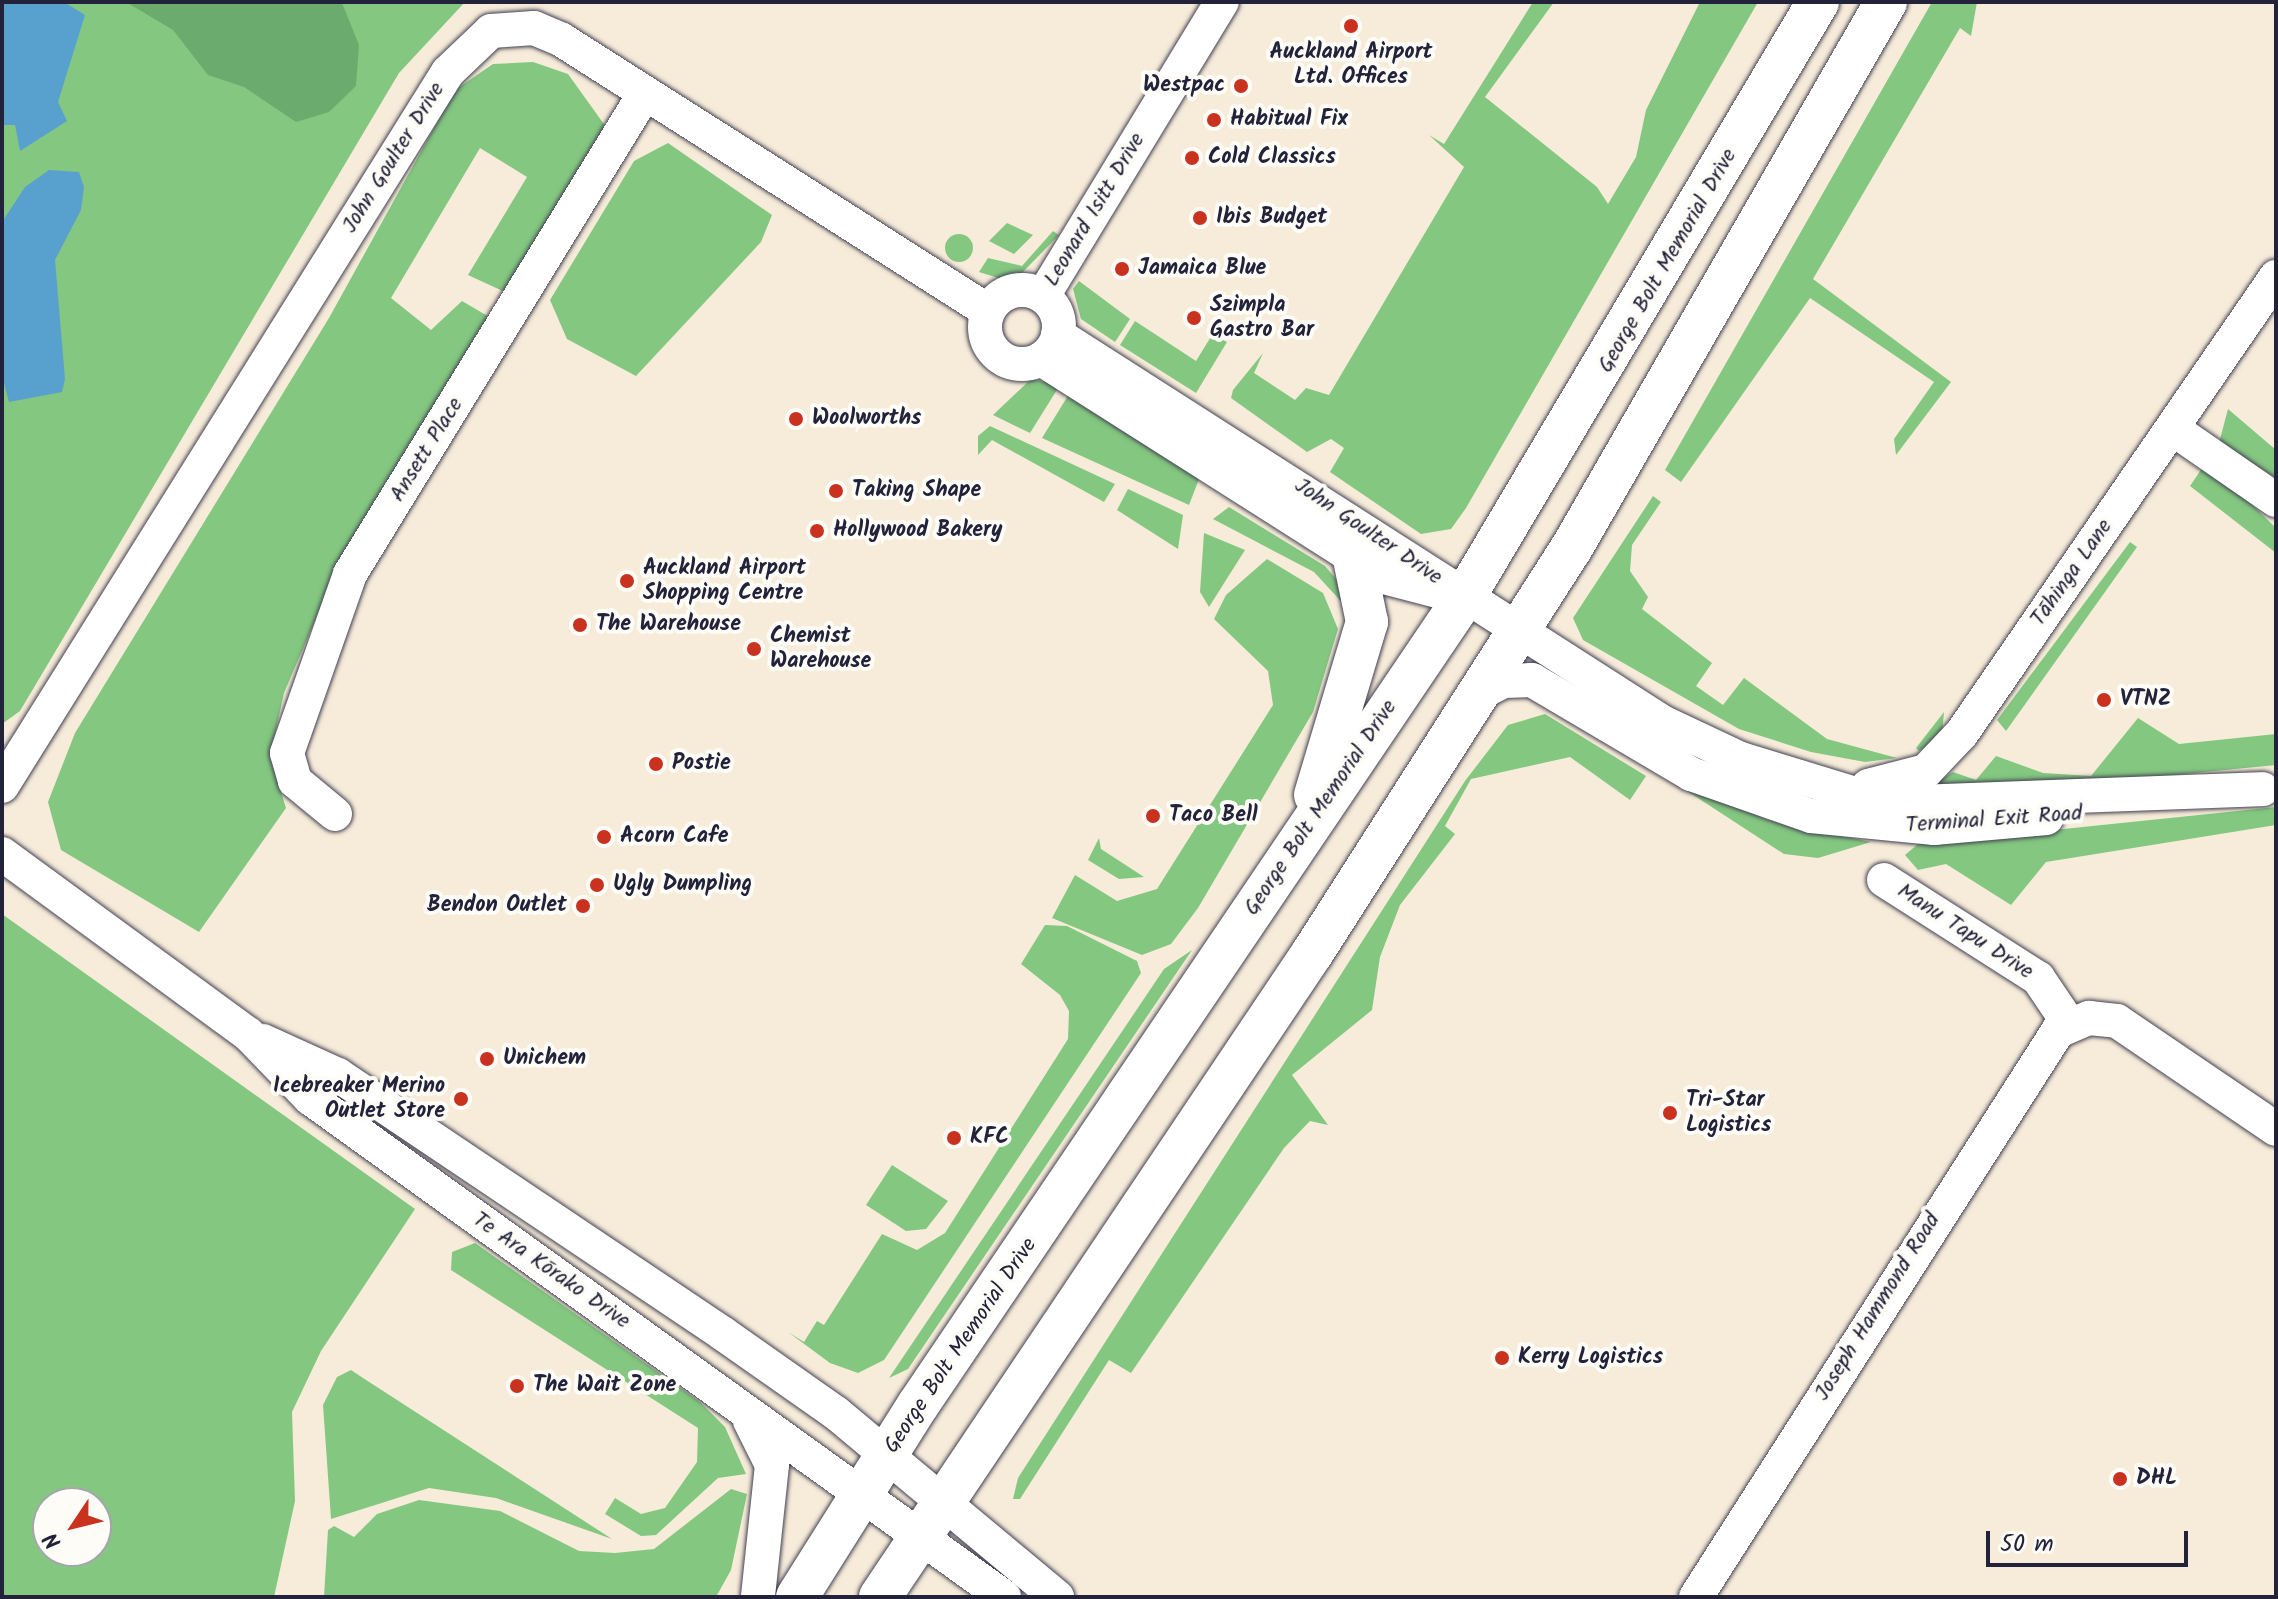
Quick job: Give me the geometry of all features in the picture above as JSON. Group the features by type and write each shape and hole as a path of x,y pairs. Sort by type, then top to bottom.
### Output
{"main road":[{"name":"George Bolt Memorial Drive","path":"797,1597 888,1456 1464,598 1818,2"},
{"path":"880,1597 940,1500 1313,952 1474,696 1519,632 1649,423 1886,2"},
{"path":"1301,838 1367,622 1354,559"}],"street":[{"name":"Leonard Isitt Drive","path":"1043,296 1222,2"},
{"name":"John Goulter Drive","path":"2,786 468,47 491,31 534,28 645,93 988,311"},
{"name":"Ansett Place","path":"335,814 295,781 287,753 350,574 645,93"},
{"name":"Tāhinga Lane","path":"1815,782 1867,786 1911,779 1962,733 2276,277"},
{"path":"1012,290 1043,296 1057,315 1049,347 1021,365 1001,358 987,341 988,311 1012,290"},
{"name":"John Goulter Drive","path":"1049,347 1431,569 1464,598"},
{"name":"John Goulter Drive","path":"1049,347 1354,559 1396,583 1464,598"},
{"path":"2173,429 2276,500"},
{"name":"Terminal Exit Road","path":"1464,598 1702,743 1815,782 1914,802 2270,788"},
{"name":"Terminal Exit Road","path":"1474,696 1504,681 1532,680 1727,790 1811,816 1885,827 2053,818 2270,788"},
{"name":"Te Ara Kōrako Drive","path":"2,854 248,1034 310,1098 739,1404 862,1499 918,1537"},
{"name":"Manu Tapu Drive","path":"1884,880 2038,978 2069,1024"},
{"path":"2069,1024 2103,1018 2130,1027 2276,1129"},
{"name":"Joseph Hammond Road","path":"1696,1597 2016,1088 2069,1024"},
{"name":"Te Ara Kōrako Drive","path":"248,1034 338,1075 722,1333 888,1456 940,1500"},
{"path":"739,1404 772,1465 758,1597"},
{"path":"940,1500 1057,1597"},
{"path":"918,1537 1004,1597"}],"green space":[{"path":"2,2 465,2 399,73 20,711 2,724"},
{"path":"126,2 342,3 359,45 356,86 329,112 296,122 244,87 208,75 173,30"},
{"path":"1533,2 1554,2 1485,97 1597,187 1608,204 1636,157 1646,110 1700,2 1758,2 1466,508 1451,529 1421,534 1330,472 1344,448 1331,439 1307,452 1231,398 1233,390 1263,353 1254,373 1295,400 1306,388 1329,395 1464,167 1429,135 1444,144"},
{"path":"1932,2 1977,2 1971,36 1960,28 1813,279 1951,382 1896,455 1894,439 1934,382 1810,298 1681,482 1665,470"},
{"path":"533,62 568,74 606,127 507,293 468,275 527,177 480,148 391,298 431,330 462,301 491,318 328,590 284,693 270,757 286,808 199,932 61,850 48,802 75,733 329,318 455,90 493,64"},
{"path":"668,143 772,215 761,242 636,376 567,339 550,300 634,161"},
{"path":"1007,223 1033,235 1014,254 989,241"},
{"path":"1053,231 1059,235 1020,275 1008,281 979,272 988,258 1022,266"},
{"path":"959,234 969,238 973,248 969,258 959,262 949,258 945,248 949,238"},
{"path":"1079,281 1130,319 1115,342 1081,319 1073,289"},
{"path":"1135,321 1196,361 1212,335 1227,342 1196,393 1120,345"},
{"path":"1031,379 1060,385 1030,433 993,415"},
{"path":"1069,394 1201,474 1189,505 1042,438"},
{"path":"2228,409 2276,450 2276,478 2219,443"},
{"path":"990,426 1115,484 1104,502 992,440 978,455 978,436"},
{"path":"2207,461 2276,528 2276,553 2190,486"},
{"path":"1128,489 1183,515 1178,549 1117,510"},
{"path":"1653,496 1661,502 1632,545 1630,571 1648,597 1642,609 1712,663 1696,686 1723,705 1744,678 1827,739 1897,758 1865,762 1811,752 1739,729 1583,640 1573,618"},
{"path":"1229,507 1325,566 1349,594 1349,610 1314,572 1213,519"},
{"path":"1204,533 1245,550 1209,607 1200,592"},
{"path":"2130,542 2137,547 2006,731 1997,720"},
{"path":"1267,559 1323,593 1338,629 1313,712 1198,908 1171,944 1142,955 1052,918 1075,875 1117,901 1157,889 1273,705 1268,671 1214,619 1226,595"},
{"path":"1944,712 1942,734 1919,751 1916,748"},
{"path":"1545,714 1646,776 1630,800 1570,757 1471,779 1445,826 1455,834 1400,905 1380,957 1372,1010 1292,1075 1328,1125 1310,1121 1284,1148 1131,1373 1109,1360 1020,1499 1013,1499 1018,1478 1465,781 1508,725"},
{"path":"2138,718 2179,744 2276,734 2276,765 2093,783 1932,785 1953,772 1976,780 1996,756 2043,773 2091,776"},
{"path":"1661,774 1768,820 1871,842 1818,858 1784,854"},
{"path":"2276,807 2276,825 2046,862 2011,905 1946,864 1918,870 1905,855 1918,844"},
{"path":"1099,838 1101,849 1144,877 1119,879 1088,860"},
{"path":"2,914 415,1209 321,1351 292,1412 295,1501 274,1597 2,1597"},
{"path":"1045,925 1067,926 1137,961 1141,973 884,1360 858,1373 830,1363 788,1332 804,1342 817,1321 824,1325 882,1234 917,1250 945,1233 1068,1039 1069,1011 1060,995 1021,964"},
{"path":"1192,950 908,1369 889,1378 1164,969"},
{"path":"892,1165 948,1201 926,1229 906,1231 866,1205"},
{"path":"475,1243 700,1402 725,1427 746,1474 718,1478 656,1535 641,1536 605,1514 615,1498 641,1514 665,1508 697,1462 698,1428 451,1270 452,1252"},
{"path":"351,1370 612,1539 496,1498 429,1488 331,1519 323,1405 337,1377"},
{"path":"731,1489 747,1494 731,1570 716,1597 324,1597 328,1530 334,1526 354,1537 377,1514 419,1500 500,1511 579,1551 615,1553 654,1549"}],"water":[{"path":"2,2 64,2 85,15 58,102 67,121 20,151 15,125 2,125"},
{"path":"49,170 79,172 84,187 81,210 55,260 65,379 62,392 9,402 2,376 2,222 25,187"}],"place":[{"name":"Auckland Airport Ltd. Offices","path":"1351,26"},
{"name":"Westpac","path":"1241,86"},
{"name":"Habitual Fix","path":"1214,120"},
{"name":"Cold Classics","path":"1192,158"},
{"name":"Ibis Budget","path":"1200,218"},
{"name":"Jamaica Blue","path":"1122,269"},
{"name":"Szimpla Gastro Bar","path":"1194,318"},
{"name":"Woolworths","path":"796,419"},
{"name":"Taking Shape","path":"836,491"},
{"name":"Hollywood Bakery","path":"817,531"},
{"name":"Auckland Airport Shopping Centre","path":"627,581"},
{"name":"The Warehouse","path":"580,625"},
{"name":"Chemist Warehouse","path":"754,649"},
{"name":"VTNZ","path":"2104,700"},
{"name":"Postie","path":"656,764"},
{"name":"Taco Bell","path":"1153,816"},
{"name":"Acorn Cafe","path":"604,837"},
{"name":"Ugly Dumpling","path":"597,885"},
{"name":"Bendon Outlet","path":"583,906"},
{"name":"Unichem","path":"487,1059"},
{"name":"Icebreaker Merino Outlet Store","path":"461,1099"},
{"name":"Tri-Star Logistics","path":"1670,1113"},
{"name":"KFC","path":"954,1138"},
{"name":"Kerry Logistics","path":"1502,1358"},
{"name":"The Wait Zone","path":"517,1386"},
{"name":"DHL","path":"2120,1479"}]}
